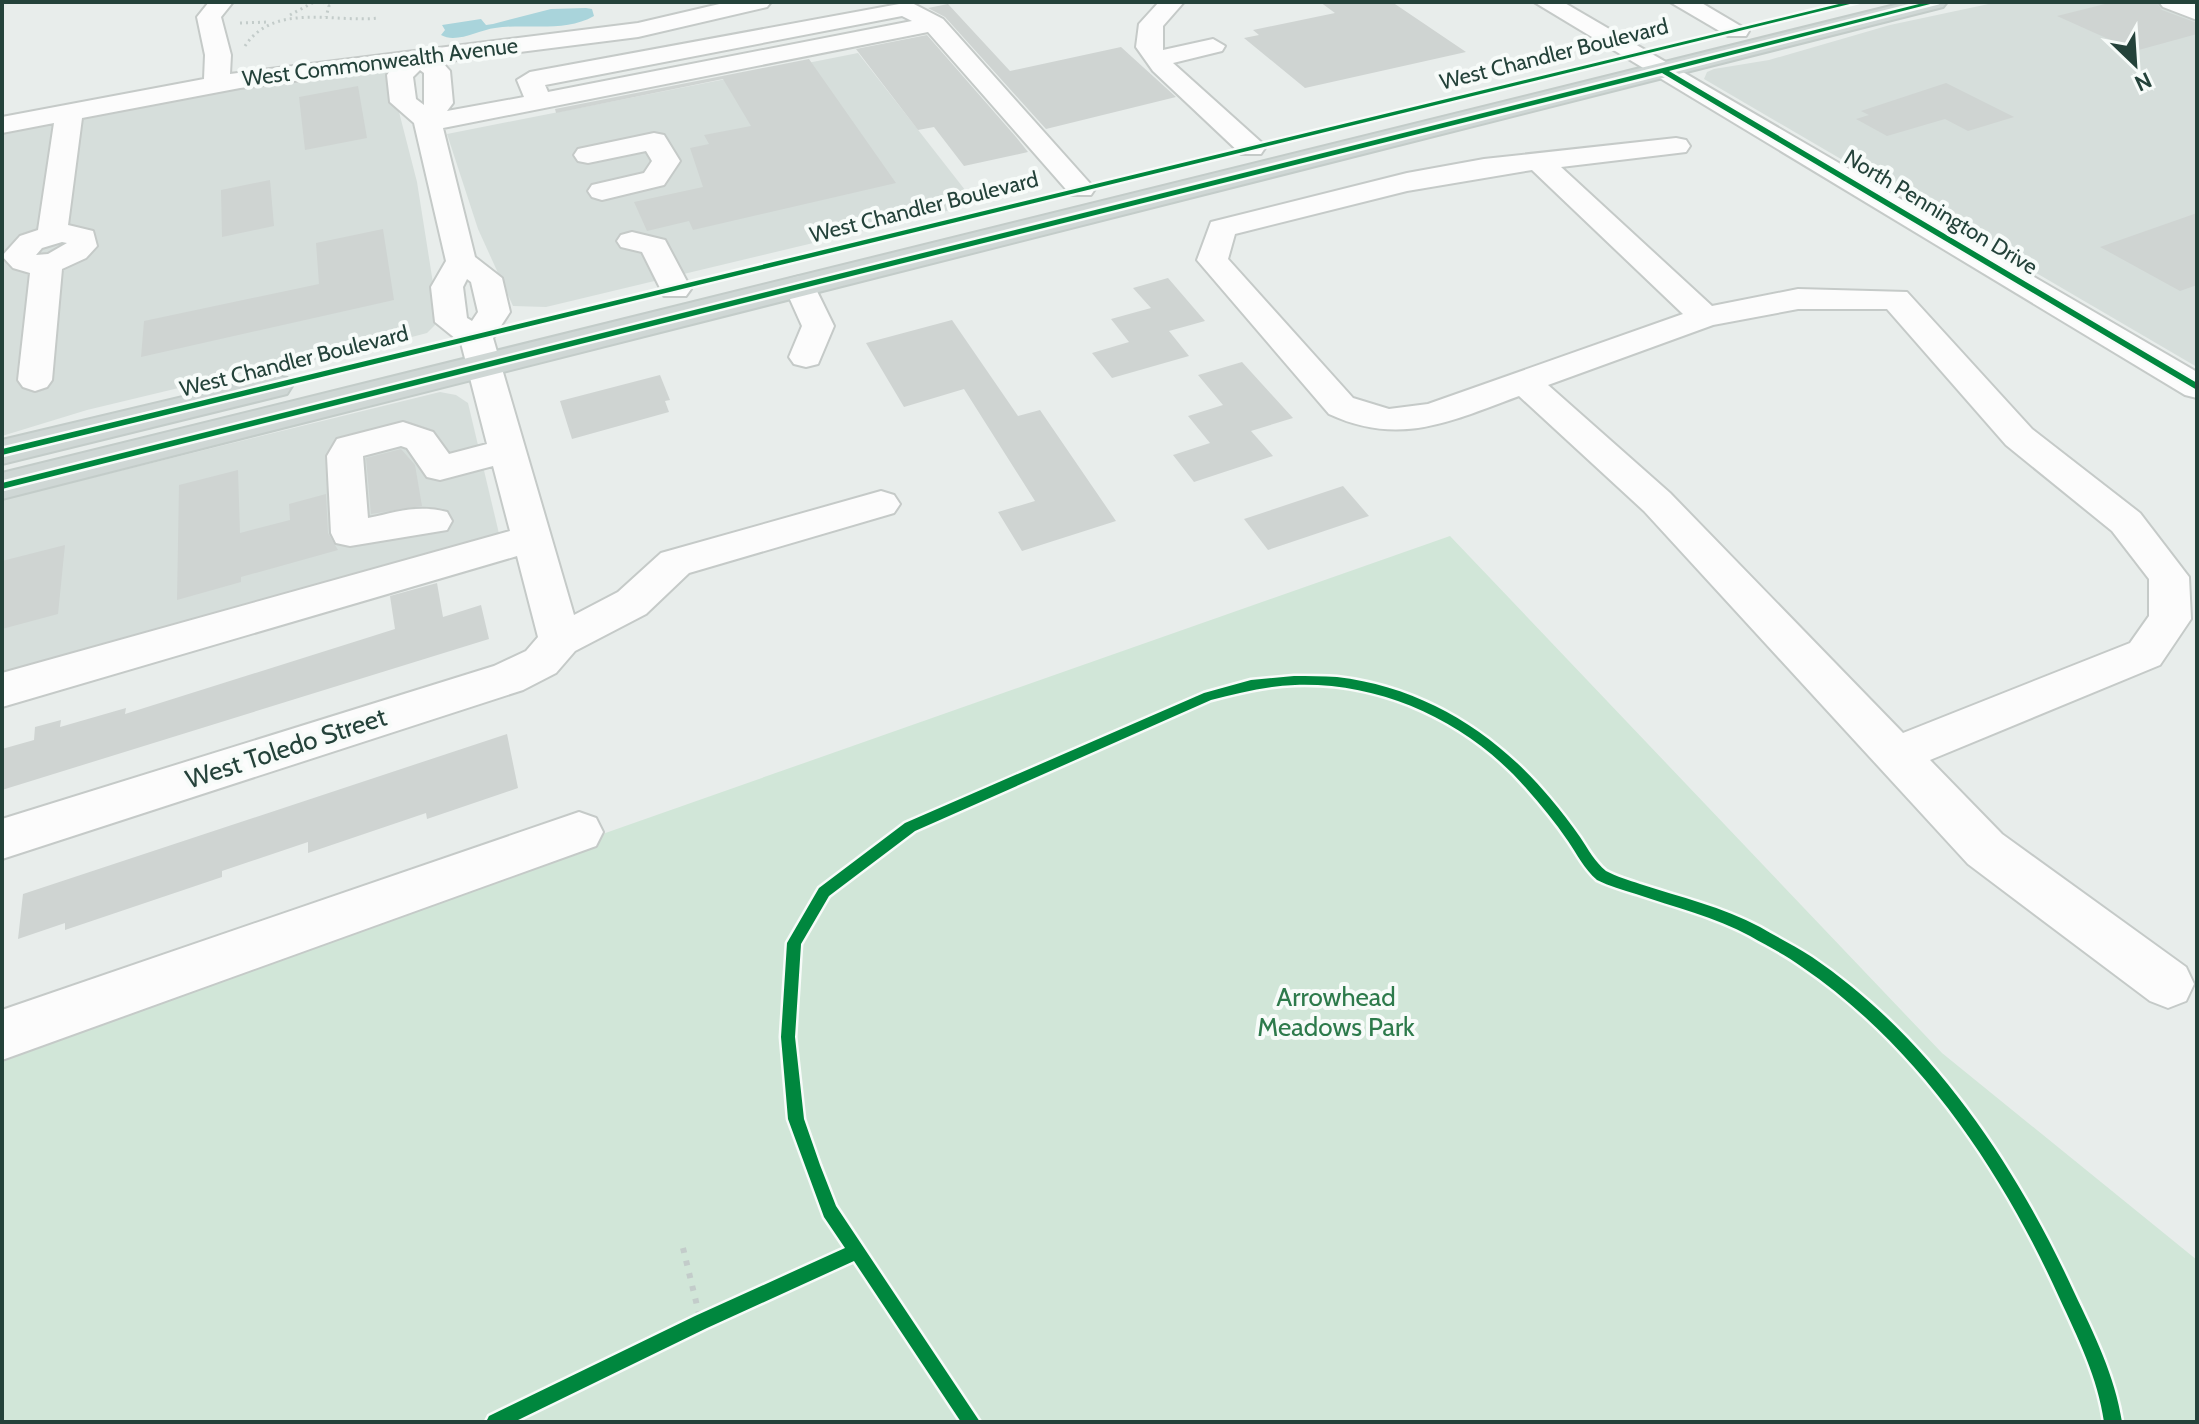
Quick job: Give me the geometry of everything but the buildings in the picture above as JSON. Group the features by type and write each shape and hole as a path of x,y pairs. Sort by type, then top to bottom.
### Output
{"main road":[{"name":"West Chandler Boulevard","path":"2,486 480,351 675,289 1855,2"},
{"name":"West Chandler Boulevard","path":"2,452 800,286 1935,2"}],"street":[{"name":"West Commonwealth Avenue","path":"2,125 217,83 420,56 759,2"},
{"path":"1172,2 1151,24 1148,47 1251,148"},
{"name":"North Pennington Drive","path":"1546,2 2197,387"},
{"path":"1682,2 1737,31"},
{"path":"2171,2 2197,13"},
{"path":"217,83 218,55 209,17 228,10"},
{"path":"427,121 934,24 1081,189"},
{"path":"1157,59 1213,46"},
{"path":"427,121 440,103 437,71 420,56 400,75 403,102 427,121 461,261 447,287 451,322 480,351 560,640"},
{"path":"35,380 49,249 69,112"},
{"path":"588,155 654,141 666,161 654,179 602,191"},
{"path":"1676,146 1538,161 1407,182 1222,228 1212,260 1341,406 1360,416 1397,423 1438,413 1705,317 1798,299 1896,299 2019,437 2126,522 2169,577 2170,619 2145,654 1895,755"},
{"path":"1538,161 1705,317"},
{"path":"632,241 654,246 675,289"},
{"path":"800,286 818,326 806,357"},
{"path":"1523,381 1657,502 1816,666 1985,849 2168,984"},
{"path":"433,521 417,519 374,533 350,533 345,456 350,447 403,434 420,440 440,468"},
{"path":"507,451 440,468 429,479 433,521 443,533 527,522"},
{"name":"West Toledo Street","path":"2,839 508,678 541,662 560,640 632,603 675,563 881,504"},
{"path":"2,690 527,522"},
{"path":"2,1035 579,832"}],"path":[{"path":"244,52 252,35 267,25 296,16 319,2"},
{"path":"228,10 247,24 292,15 319,2 329,6 324,15 327,18"},
{"path":"296,16 306,20 379,18"},
{"path":"971,1422 830,1211 796,1119 788,1037 794,943 824,892 910,827 1208,696 1248,683 1287,678 1366,686 1443,711 1486,741 1524,778 1600,875 1751,929 1808,962 1856,1000 1946,1096 1998,1167 2043,1243 2073,1306 2103,1377 2113,1422"},
{"path":"683,1248 701,1322"},
{"path":"495,1422 701,1322 856,1252"}],"shaded area":[{"path":"1998,2 2197,2 2197,367 1704,79 1707,72 1714,69 1769,60 1890,25"},
{"path":"858,53 976,204 546,307 513,306 478,229 447,134"},
{"path":"383,69 389,73 417,182 439,321 427,333 347,354 237,374 87,410 2,436 2,133 214,90"},
{"path":"440,392 456,395 468,403 501,542 2,684 2,500"}],"green space":[{"name":"Arrowhead Meadows Park","path":"1450,536 1942,1053 2197,1260 2197,1422 2,1422 2,1045"}],"water":[{"path":"551,9 592,9 594,16 571,24 495,28 454,38 441,35 445,30 442,25 481,19 486,25"}],"cycle path":[{"path":"2,452 1855,2"},
{"path":"2,486 1935,2"},
{"path":"1664,71 2197,387"},
{"path":"971,1422 830,1211 812,1165 796,1119 788,1037 794,943 824,892 910,827 1208,696 1251,685 1294,680 1337,682 1378,689 1419,703 1457,722 1493,747 1525,778 1558,817 1598,873 1615,882 1708,912 1752,930 1807,962 1858,1001 1905,1047 1948,1097 2022,1207 2053,1264 2095,1358 2113,1422"},
{"path":"495,1422 701,1322 856,1252"}]}
